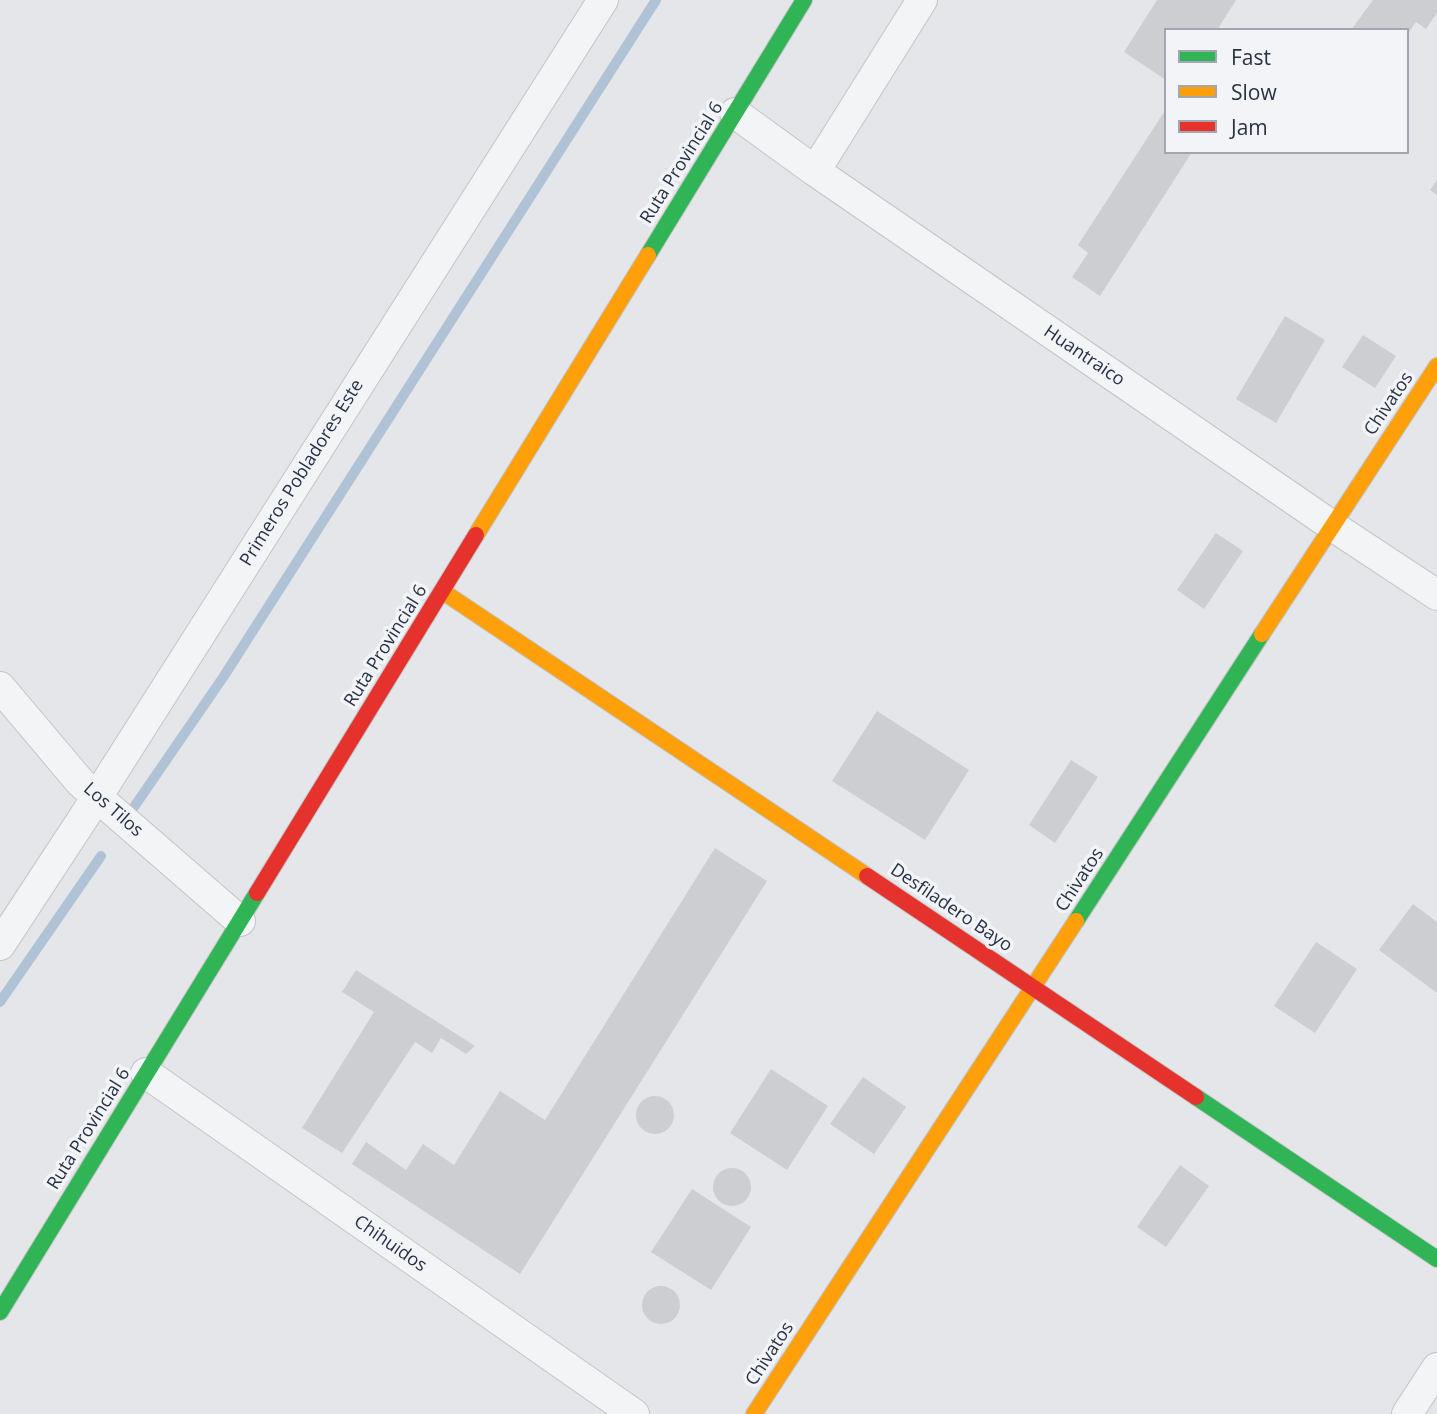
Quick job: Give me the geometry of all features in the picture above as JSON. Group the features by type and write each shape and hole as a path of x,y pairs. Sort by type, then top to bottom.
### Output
{"street":[{"name":"Primeros Pobladores Este","path":"0,945 97,797 603,0"},
{"name":"Ruta Provincial 6","path":"0,1312 804,0"},
{"path":"815,171 922,0"},
{"name":"Huantraico","path":"735,113 815,171 1437,595"},
{"name":"Chivatos","path":"754,1414 1437,366"},
{"name":"Desfiladero Bayo","path":"442,591 1437,1259"},
{"name":"Los Tilos","path":"0,687 81,783 240,921"},
{"name":"Chihuidos","path":"146,1073 634,1414"},
{"path":"1406,1414 1437,1368"}],"building":[{"path":"1157,0 1236,0 1220,28 1164,28 1164,79 1124,52"},
{"path":"1373,0 1437,0 1437,13 1426,29 1416,22 1409,32 1409,28 1352,28"},
{"path":"1164,112 1164,154 1191,154 1100,296 1072,277 1088,253 1078,245"},
{"path":"1437,180 1437,195 1430,190"},
{"path":"1285,316 1325,340 1276,423 1236,399"},
{"path":"1363,335 1396,356 1375,388 1342,367"},
{"path":"1216,533 1243,551 1204,609 1177,590"},
{"path":"877,711 969,770 925,840 832,781"},
{"path":"1071,760 1098,777 1055,843 1029,825"},
{"path":"715,848 767,881 520,1274 352,1164 366,1142 406,1170 423,1144 454,1165 500,1091 545,1120"},
{"path":"1413,904 1437,922 1437,993 1379,950"},
{"path":"1316,942 1357,969 1315,1033 1274,1006"},
{"path":"356,970 475,1046 466,1054 441,1038 432,1053 415,1042 342,1153 302,1128 374,1012 342,992"},
{"path":"771,1069 828,1106 787,1170 730,1133"},
{"path":"863,1077 906,1107 874,1154 830,1124"},
{"path":"655,1096 669,1101 674,1115 669,1129 655,1134 641,1129 636,1115 641,1101"},
{"path":"1180,1165 1209,1186 1166,1247 1137,1227"},
{"path":"732,1168 746,1173 751,1187 746,1201 732,1206 718,1201 713,1187 718,1173"},
{"path":"692,1189 751,1227 711,1290 651,1252"},
{"path":"661,1286 675,1291 680,1305 675,1319 661,1324 647,1319 642,1305 647,1291"}],"waterway":[{"path":"134,807 224,676 656,0"},
{"path":"0,1002 101,856"}],"traffic: fast":[{"path":"648,255 804,0"},
{"path":"1076,921 1262,634"},
{"path":"0,1312 257,893"},
{"path":"1196,1097 1437,1259"}],"traffic: slow":[{"path":"476,535 648,255"},
{"path":"1262,634 1437,366"},
{"path":"442,591 867,876"},
{"path":"754,1414 1076,921"}],"traffic: jam":[{"path":"257,893 476,535"},
{"path":"867,876 1196,1097"}]}
